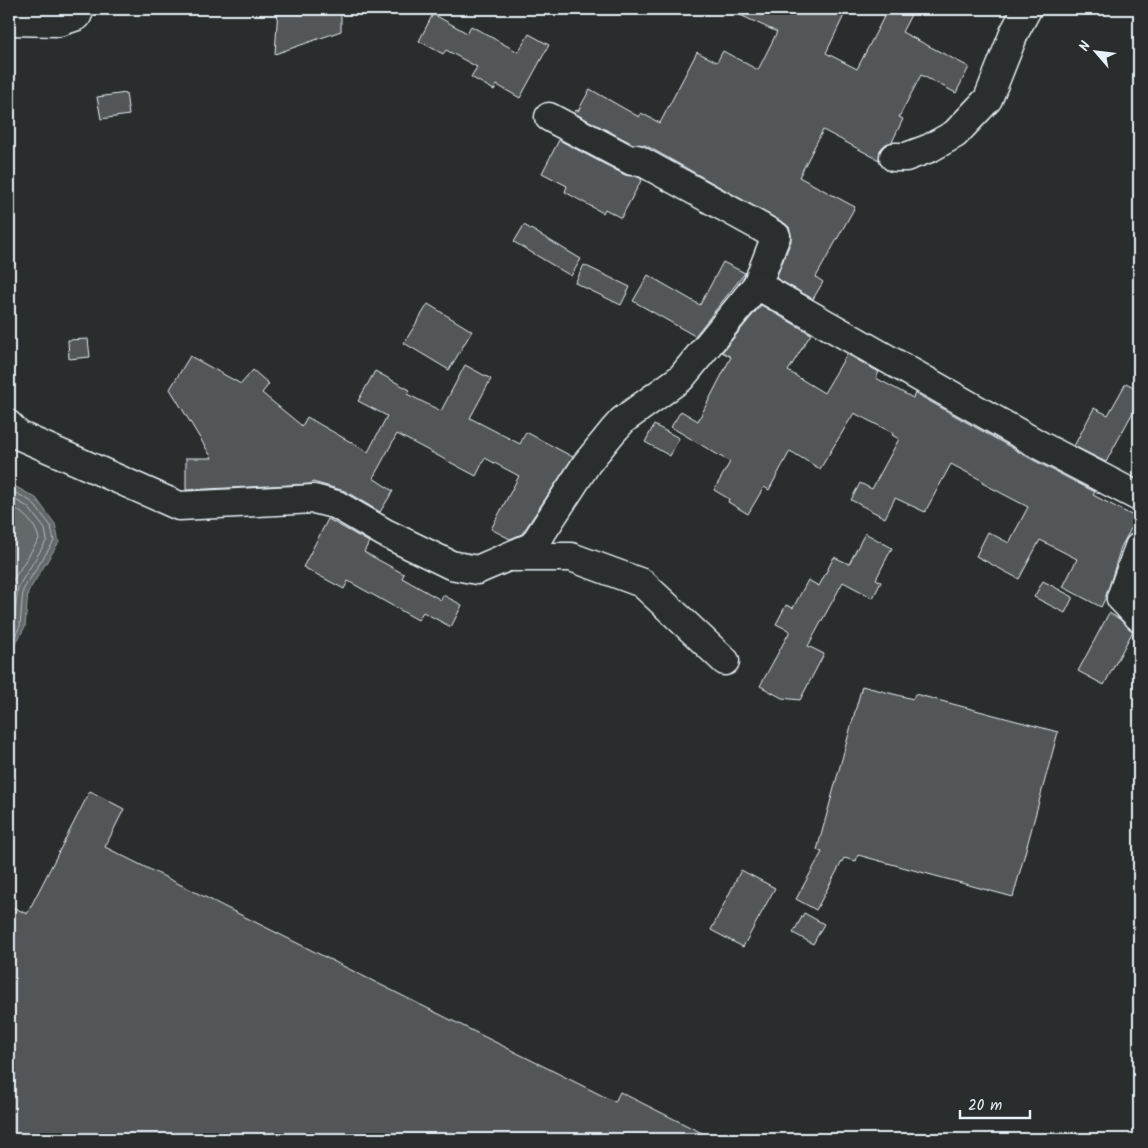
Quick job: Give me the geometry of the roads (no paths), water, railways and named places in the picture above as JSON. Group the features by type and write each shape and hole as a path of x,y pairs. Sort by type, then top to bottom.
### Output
{"street":[{"path":"9,21 59,22 77,16 80,9"},
{"path":"894,157 906,157 930,148 955,134 988,99 1026,9"},
{"path":"9,425 18,436 179,506 314,499 337,505 385,533 452,565 477,570 532,546 587,463 613,431 623,420 681,378 757,285 776,236 758,224 666,174 637,159 632,160 549,117"},
{"path":"757,285 1043,447 1139,497"},
{"path":"1139,547 1121,598 1139,618"},
{"path":"508,558 571,557 642,583 725,661"}],"water":[{"path":"9,483 36,498 55,524 59,542 28,592 25,627 9,651"}]}
